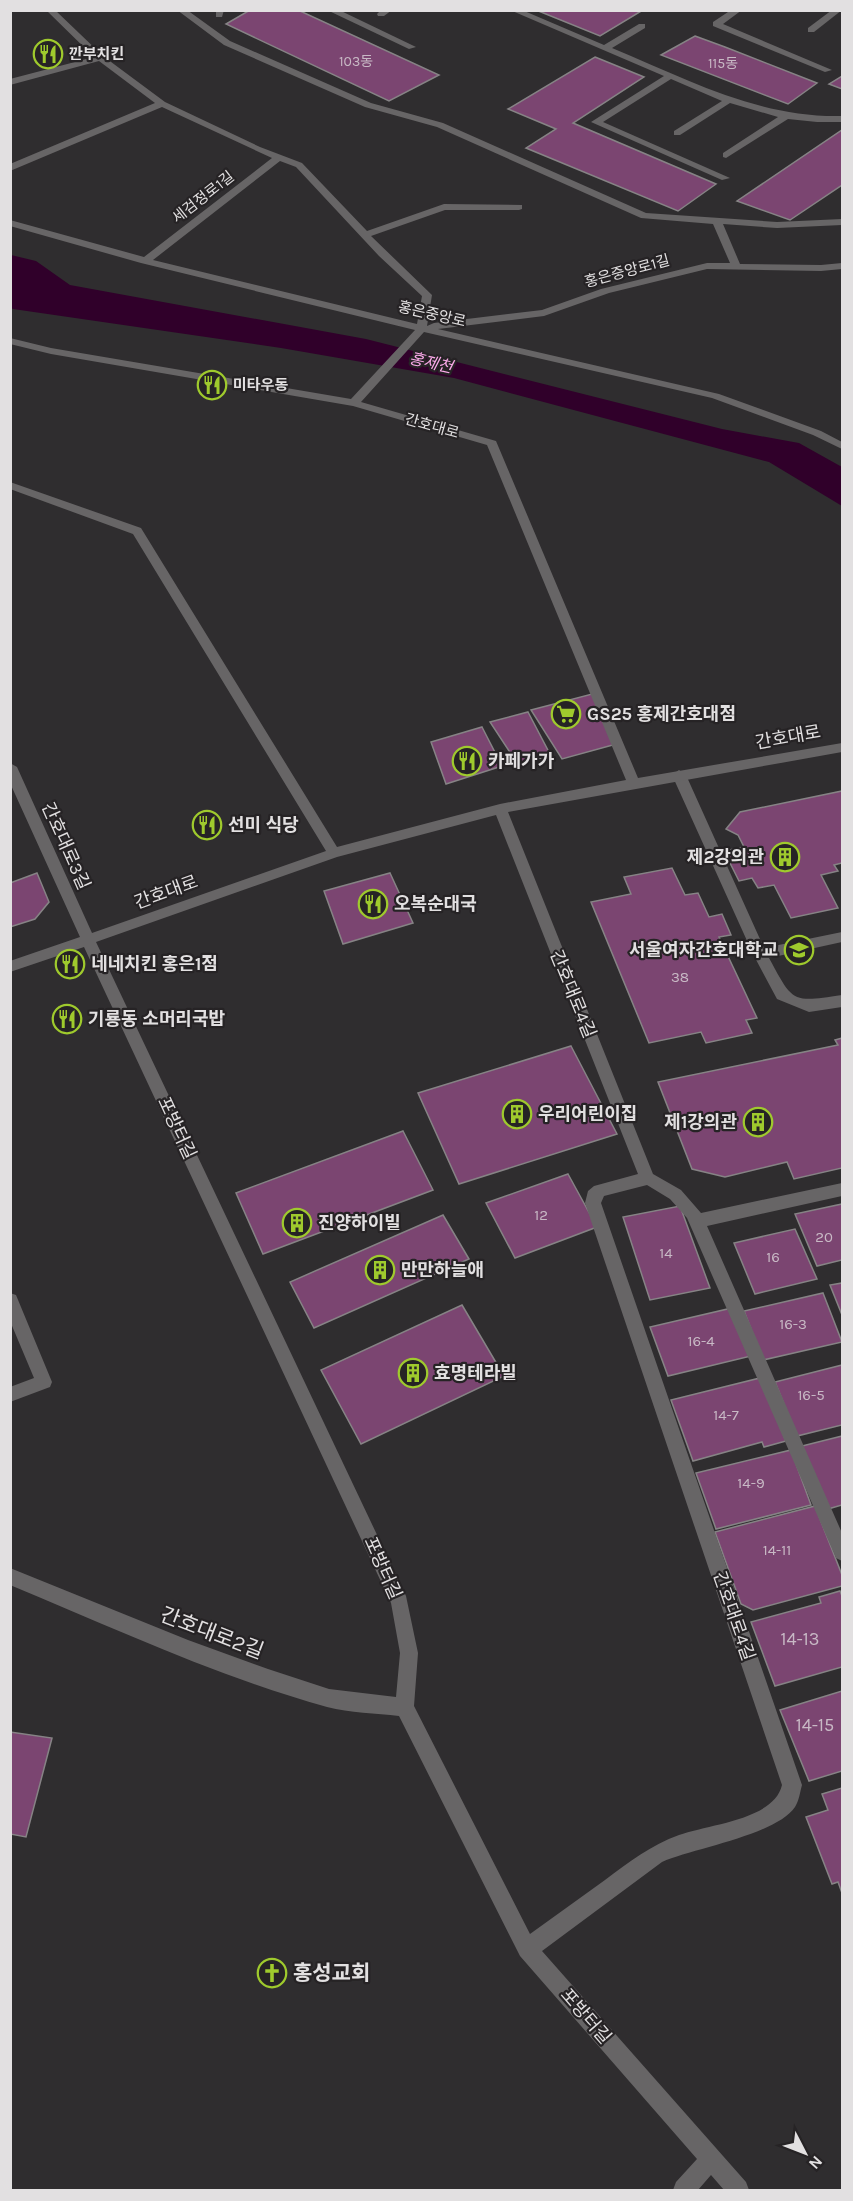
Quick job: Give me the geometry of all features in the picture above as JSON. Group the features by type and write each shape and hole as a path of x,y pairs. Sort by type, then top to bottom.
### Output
{"street":[{"path":"50,10 100,58 162,104 299,165 365,236 427,295 422,328 354,403"},
{"path":"181,10 227,43 368,105 440,125 644,216 777,225 842,222"},
{"path":"331,10 412,47"},
{"path":"514,10 670,75 772,114 822,121 843,119"},
{"path":"738,10 716,24 828,70"},
{"path":"812,30 838,10"},
{"path":"604,48 642,26"},
{"path":"10,82 100,58"},
{"path":"670,75 596,122 725,178"},
{"path":"676,133 731,99"},
{"path":"10,168 162,104"},
{"path":"726,155 786,116"},
{"name":"세검정로1길","path":"146,261 279,157"},
{"path":"365,236 444,207 519,207"},
{"path":"717,221 736,266"},
{"name":"홍은중앙로","path":"10,222 87,246 146,261 715,396 817,433 843,446"},
{"name":"홍은중앙로1길","path":"422,328 544,313 605,291 708,266 821,268 843,266"},
{"name":"간호대로","path":"10,341 51,351 354,403 492,443 634,783"},
{"path":"13,488 137,531 334,853"},
{"name":"간호대로","path":"10,967 334,853 500,809 843,747"},
{"name":"간호대로3길","path":"10,767 88,940"},
{"path":"679,776 777,987 790,1000 809,1006 843,1001"},
{"name":"간호대로4길","path":"500,809 647,1178 599,1191 594,1196 593,1203 792,1785 791,1794 783,1808 774,1814 748,1825 680,1844 655,1855 527,1948"},
{"path":"760,954 843,937"},
{"name":"포방터길","path":"88,940 399,1602 409,1653 405,1707 527,1948 738,2190"},
{"path":"647,1178 662,1185 691,1209 843,1552"},
{"path":"697,1221 843,1189"},
{"path":"10,1300 44,1382 10,1395"},
{"name":"간호대로2길","path":"10,1576 189,1649 329,1698 405,1707"},
{"path":"684,2190 711,2159"}],"water":[{"name":"홍제천","path":"11,255 36,261 70,285 366,339 722,429 799,443 842,467 842,506 769,462 454,378 281,348 13,309 11,308"}],"building":[{"path":"250,10 298,10 439,75 389,101 226,24"},
{"path":"536,10 643,10 600,36"},
{"path":"695,36 817,83 788,104 661,55"},
{"path":"595,57 644,77 573,123 716,184 678,211 526,148 556,129 508,109"},
{"path":"842,76 842,89 829,84"},
{"path":"842,130 842,185 790,220 737,201"},
{"path":"592,694 620,743 562,759 531,710"},
{"path":"528,712 551,756 517,763 490,722"},
{"path":"482,727 502,766 446,784 431,742"},
{"name":"제2강의관","path":"842,791 842,863 834,865 838,871 821,875 838,908 791,918 774,885 758,888 752,878 739,881 724,851 744,847 738,835 726,829 740,812"},
{"path":"672,868 685,895 698,893 709,917 722,914 731,935 719,937 757,1018 746,1020 752,1033 706,1043 701,1032 649,1043 591,902 631,894 624,877"},
{"path":"37,873 49,902 35,919 10,927 10,883"},
{"path":"390,873 413,923 343,944 324,891"},
{"name":"제1강의관","path":"842,1038 842,1168 794,1179 787,1162 725,1177 692,1169 658,1082 838,1045 835,1040"},
{"name":"우리어린이집","path":"571,1046 617,1134 459,1184 418,1093"},
{"name":"진양하이빌","path":"403,1131 433,1190 263,1254 236,1193"},
{"path":"568,1174 597,1227 515,1258 486,1203"},
{"path":"842,1204 842,1260 817,1266 795,1214"},
{"path":"680,1206 710,1288 650,1300 623,1217"},
{"name":"만만하늘애","path":"443,1215 469,1259 314,1328 290,1282"},
{"path":"795,1229 817,1279 755,1294 734,1243"},
{"path":"842,1283 842,1315 830,1285"},
{"path":"823,1293 842,1342 763,1360 744,1311"},
{"name":"효명테라빌","path":"462,1305 504,1376 361,1444 321,1370"},
{"path":"732,1308 751,1356 668,1376 650,1327"},
{"path":"842,1365 842,1425 797,1436 775,1382"},
{"path":"760,1378 786,1441 764,1447 762,1442 693,1461 671,1400"},
{"path":"842,1436 842,1505 828,1509 802,1446"},
{"path":"791,1450 811,1505 716,1529 696,1473"},
{"path":"815,1506 842,1575 842,1586 753,1610 741,1604 715,1532"},
{"path":"840,1591 842,1596 842,1667 775,1686 751,1622 821,1603 819,1597"},
{"path":"842,1691 842,1771 809,1781 780,1710"},
{"path":"10,1732 52,1738 26,1837 10,1834"},
{"path":"842,1788 842,1893 838,1882 832,1884 806,1817 828,1810 822,1794"}],"place":[{"name":"깐부치킨","path":"48,54"},
{"name":"미타우동","path":"212,385"},
{"name":"GS25 홍제간호대점","path":"566,714"},
{"name":"카페가가","path":"467,761"},
{"name":"선미 식당","path":"207,825"},
{"name":"제2강의관","path":"785,857"},
{"name":"오복순대국","path":"373,904"},
{"name":"서울여자간호대학교","path":"799,950"},
{"name":"네네치킨 홍은1점","path":"70,964"},
{"name":"기룡동 소머리국밥","path":"67,1019"},
{"name":"우리어린이집","path":"517,1114"},
{"name":"제1강의관","path":"758,1122"},
{"name":"진양하이빌","path":"297,1223"},
{"name":"만만하늘애","path":"380,1270"},
{"name":"효명테라빌","path":"413,1373"},
{"name":"홍성교회","path":"272,1973"}]}
